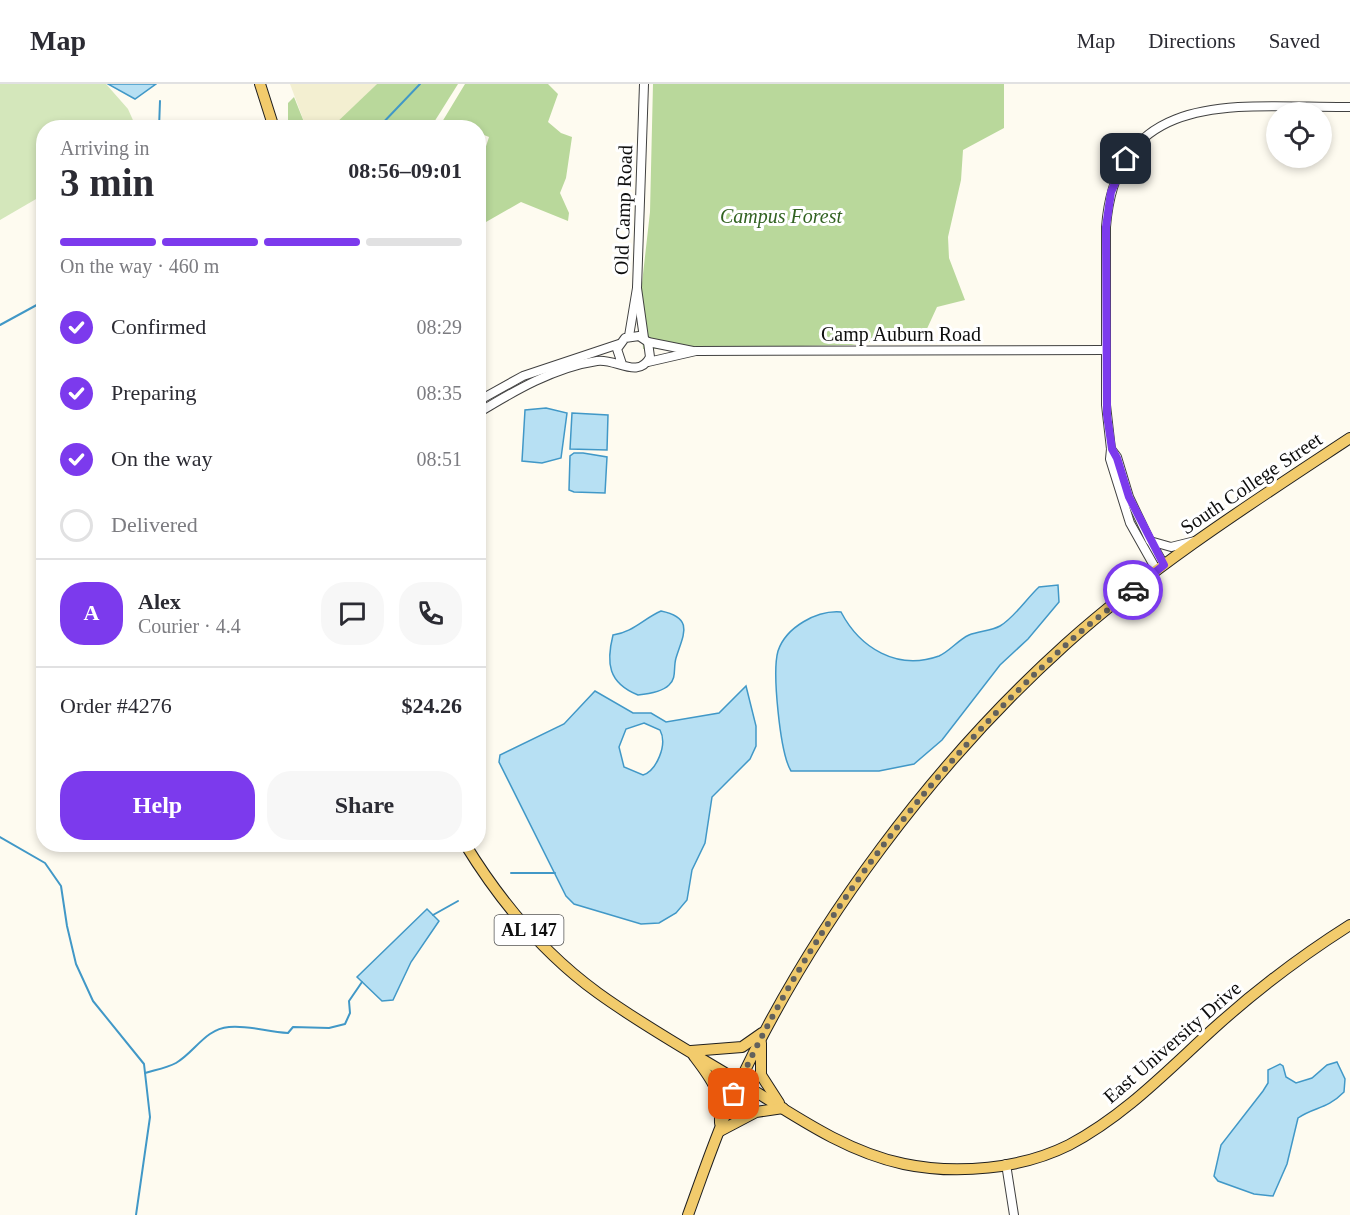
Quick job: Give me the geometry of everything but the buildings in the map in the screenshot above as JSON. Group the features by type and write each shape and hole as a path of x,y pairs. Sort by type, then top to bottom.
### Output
{"main road":[{"path":"260,84 271,120"},
{"name":"South College Street","path":"688,1215 740,1082 766,1029 822,933 899,826 940,775 984,725 1068,643 1199,540 1350,438"},
{"name":"AL 147","path":"471,852 516,915 572,972 629,1014 740,1082"},
{"name":"East University Drive","path":"740,1082 839,1141 894,1162 935,1168 976,1169 1022,1161 1066,1146 1107,1123 1144,1094 1248,998 1285,969 1350,926"},
{"path":"691,1051 742,1047 766,1029"},
{"path":"691,1051 716,1086 720,1108 720,1131 756,1112 783,1108 764,1082 760,1071 761,1040"}],"street":[{"name":"Old Camp Road","path":"628,336 637,288 644,84"},
{"path":"1161,568 1136,537 1122,501 1110,459 1112,449 1107,410 1106,350 1107,209 1113,186 1122,166 1145,138 1175,118 1209,108 1350,107"},
{"name":"Old Camp Road","path":"637,288 646,340"},
{"path":"486,397 523,376 619,344 628,336 646,340 651,352 644,366 632,369 622,364 596,361 568,369 515,391 486,408"},
{"name":"Camp Auburn Road","path":"646,340 696,351 1106,350"},
{"path":"619,344 617,354 622,364"},
{"name":"Camp Auburn Road","path":"648,362 696,351"},
{"path":"1112,449 1137,516 1161,568"},
{"path":"1150,541 1171,547 1199,540"},
{"path":"1006,1164 1014,1215"}],"shaded area":[{"path":"290,84 377,84 340,120 303,120"}],"green space":[{"path":"0,84 106,84 128,109 133,120 36,120 36,199 0,220"},
{"path":"377,84 458,84 435,120 339,120"},
{"path":"465,84 548,84 558,94 548,122 561,133 572,137 566,178 560,193 569,213 568,221 521,202 486,222 486,146 489,137 486,136 486,120 443,120"},
{"name":"Campus Forest","path":"653,84 1004,84 1004,128 963,150 961,180 948,237 949,258 965,300 937,307 925,333 851,345 643,349 640,301 650,212"},
{"path":"294,97 303,120 288,120 288,103"}],"water":[{"path":"108,84 156,84 135,99"},
{"path":"546,408 567,413 561,458 542,463 522,461 525,410"},
{"path":"572,413 608,415 607,450 570,449"},
{"path":"574,453 607,457 605,493 569,490 570,456"},
{"path":"1058,585 1059,602 1028,639 1000,665 942,740 914,764 879,771 791,771 780,731 776,661 782,642 795,628 813,617 841,612 858,636 881,653 909,661 924,660 943,654 969,635 1000,626 1039,587"},
{"path":"661,611 679,618 684,628 675,662 674,676 663,689 638,695 620,684 612,671 610,654 613,635 632,628"},
{"path":"746,686 756,726 756,746 750,759 712,797 705,843 692,870 687,900 676,913 659,923 641,924 574,904 566,896 499,762 500,755 564,724 595,691 633,713 651,713 666,722 719,713","holes":["644,723 660,730 662,750 648,773 643,775 624,767 619,747 626,729"]},
{"path":"427,909 439,921 411,962 393,1000 382,1001 357,977"},
{"path":"1337,1062 1345,1079 1344,1092 1332,1102 1298,1118 1287,1164 1273,1196 1254,1194 1218,1181 1214,1176 1221,1145 1263,1091 1268,1083 1268,1070 1280,1064 1283,1066 1286,1077 1296,1083 1312,1078 1327,1065"}],"waterway":[{"path":"386,120 420,84"},
{"path":"159,120 160,101"},
{"path":"0,325 36,305"},
{"path":"0,837 45,863 61,886 76,964 93,1001 144,1064 150,1117 136,1215"},
{"path":"511,873 555,873"},
{"path":"433,915 458,901"},
{"path":"145,1073 176,1063 207,1036 229,1027 288,1033 293,1027 329,1028 345,1024 350,1013 349,1001 362,982"}],"way so far":[{"path":"734,1094 766,1029 822,933 899,826 984,725 1068,643 1133,590"}],"route":[{"path":"1126,159 1117,175 1107,209 1107,415 1112,449 1129,497 1147,536 1164,565 1133,590"}]}
